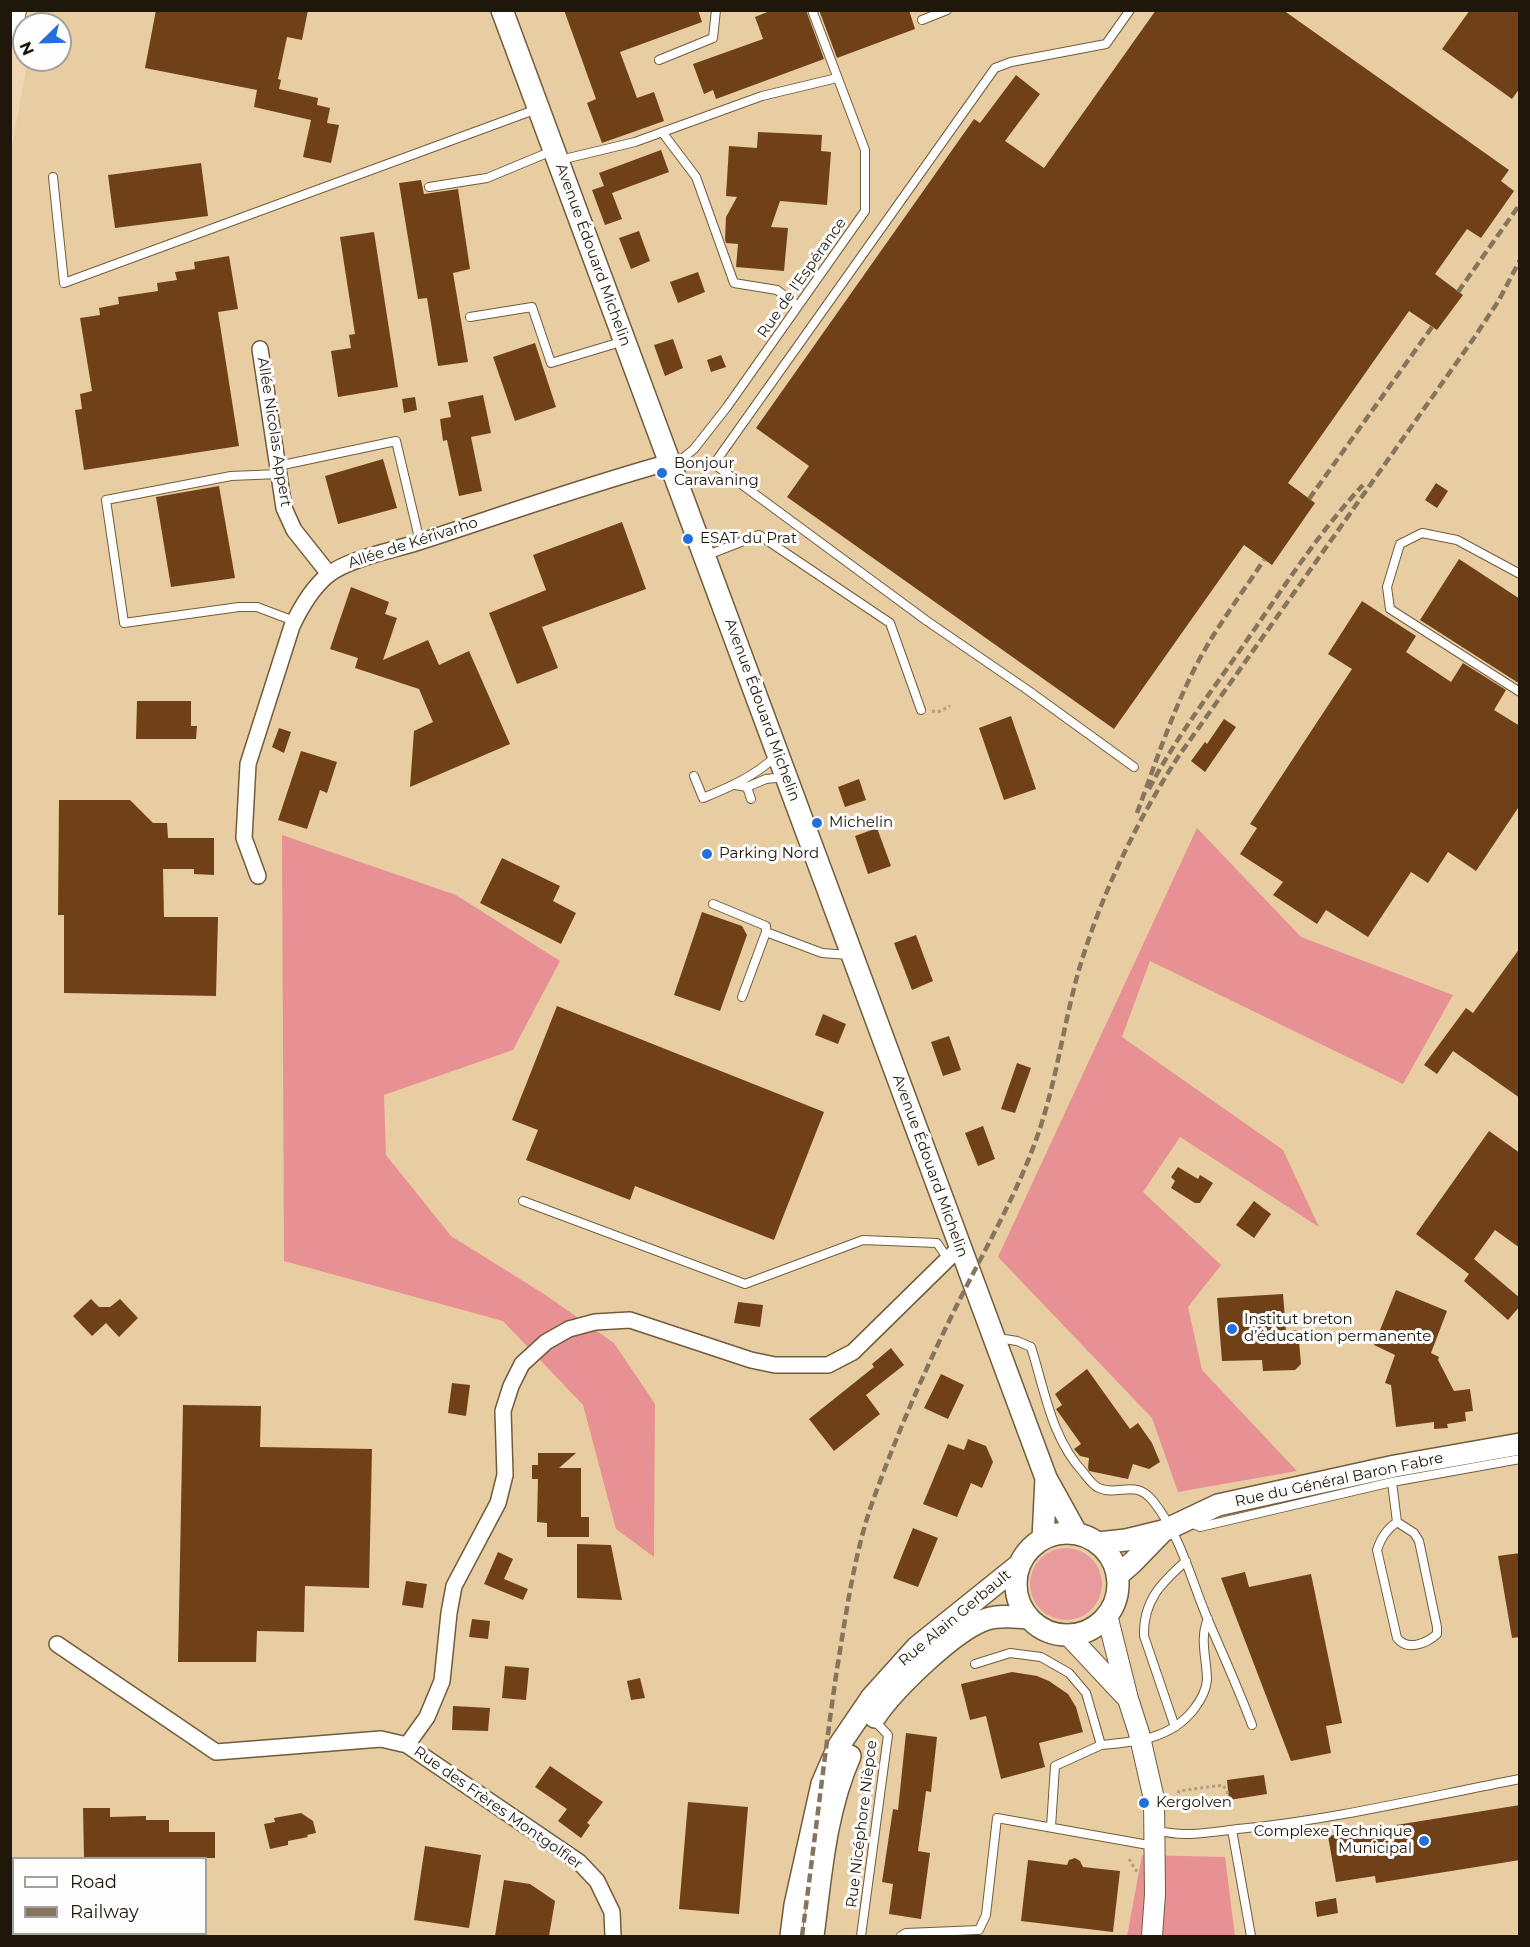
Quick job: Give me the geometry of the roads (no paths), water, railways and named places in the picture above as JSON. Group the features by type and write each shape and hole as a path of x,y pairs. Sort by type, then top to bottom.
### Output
{"highway":[{"path":"10,25 13,10"}],"main road":[{"name":"Avenue Édouard Michelin","path":"502,10 853,956 954,1253 993,1337 1046,1478 1077,1534"},
{"name":"Rue du Général Baron Fabre","path":"1098,1543 1126,1540 1173,1526 1218,1505 1395,1466 1520,1444"},
{"name":"Avenue Édouard Michelin","path":"1042,1539 1046,1478"},
{"name":"Rue du Général Baron Fabre","path":"1117,1576 1173,1526"},
{"path":"1059,1533 1077,1534 1098,1543 1113,1563 1117,1576 1116,1596 1107,1615 1089,1629 1068,1635 1053,1633 1028,1618 1021,1606 1016,1593 1019,1565 1033,1545 1042,1539 1059,1533"},
{"name":"Rue Alain Gerbault","path":"791,1936 795,1905 822,1784 838,1747 872,1697 917,1647 1019,1565"},
{"name":"Rue Alain Gerbault","path":"813,1936 831,1809 840,1780 860,1735 883,1705 918,1669 974,1624 998,1616 1028,1618"}],"street":[{"name":"Allée Nicolas Appert","path":"260,349 284,508 294,530 329,574"},
{"name":"Allée de Kérivarho","path":"258,876 244,838 248,764 294,621 309,596 329,574 346,564 420,542 586,485 670,462"},
{"path":"57,1644 216,1752 381,1739 407,1745 427,1717 442,1681 454,1586 498,1503 505,1474 503,1412 511,1386 522,1364 546,1342 569,1329 595,1322 630,1320 751,1360 775,1365 828,1365 853,1352 954,1253"},
{"path":"1107,1615 1154,1799 1152,1936"},
{"path":"1068,1635 1128,1699"},
{"name":"Rue des Frères Montgolfier","path":"407,1745 579,1862 597,1881 612,1912 613,1936"}],"lane":[{"path":"659,60 713,38 716,10"},
{"name":"Rue de l'Espérance","path":"670,462 683,458 694,449 727,407 865,212 865,150 812,10"},
{"path":"922,20 947,10"},
{"path":"1130,10 1106,44 1011,62 995,68 714,464 927,621 1134,767"},
{"path":"429,187 487,178 556,155 635,142 762,96 837,78"},
{"path":"53,177 64,282 538,109"},
{"path":"662,132 696,177 734,283 777,290 798,306"},
{"path":"470,317 532,307 551,363 625,341"},
{"path":"294,621 257,607 239,607 124,623 106,500 231,476 278,470 396,441 420,542"},
{"path":"1520,574 1457,540 1422,533 1400,544 1387,587 1390,609 1520,692"},
{"path":"705,556 759,535 890,623 921,710"},
{"path":"694,776 703,798 735,785 762,770 778,754"},
{"path":"735,785 747,787 766,779 786,777"},
{"path":"747,787 751,799"},
{"path":"713,904 766,926 766,932 742,997"},
{"path":"766,932 822,953 853,956"},
{"path":"523,1201 745,1284 863,1240 937,1243 954,1253"},
{"path":"993,1337 1017,1341 1031,1347 1045,1399 1058,1435 1071,1459 1094,1485 1100,1489 1135,1488 1145,1492 1173,1526 1208,1620 1252,1725"},
{"path":"1173,1526 1200,1527 1392,1482 1520,1459"},
{"path":"1392,1482 1397,1522 1414,1533 1419,1542 1437,1627 1437,1634 1422,1644 1408,1645 1401,1643 1397,1638 1377,1550 1380,1539 1397,1522"},
{"path":"1175,1727 1144,1636 1143,1622 1149,1604 1158,1589 1186,1561"},
{"path":"1051,1827 1055,1766 1101,1745 1141,1742 1155,1738 1187,1718 1205,1691 1207,1679 1203,1635 1208,1620"},
{"path":"975,1664 1010,1653 1041,1657 1070,1673 1086,1693 1101,1745"},
{"name":"Rue Nicéphore Nièpce","path":"861,1936 888,1735 874,1719"},
{"path":"901,1936 906,1933 979,1930 986,1915 997,1818 1051,1827 1155,1838 1337,1815 1520,1779"},
{"path":"1232,1830 1251,1936"}],"railway":[{"path":"1458,292 1520,204"},
{"path":"802,1936 837,1669 850,1588 864,1529 890,1456 922,1378 1011,1200 1029,1158 1044,1117 1078,973 1108,889 1147,808 1178,757 1474,338 1499,300 1520,260"},
{"path":"1309,499 1432,327"},
{"path":"1149,789 1183,733 1287,582 1331,522 1363,485"},
{"path":"1137,813 1165,736 1199,660 1264,560"}],"place":[{"name":"Bonjour Caravaning","path":"662,473"},
{"name":"ESAT du Prat","path":"688,539"},
{"name":"Michelin","path":"817,823"},
{"name":"Parking Nord","path":"707,854"},
{"name":"Institut breton d’éducation permanente","path":"1232,1329"},
{"name":"Kergolven","path":"1144,1803"},
{"name":"Complexe Technique Municipal","path":"1424,1841"}]}
